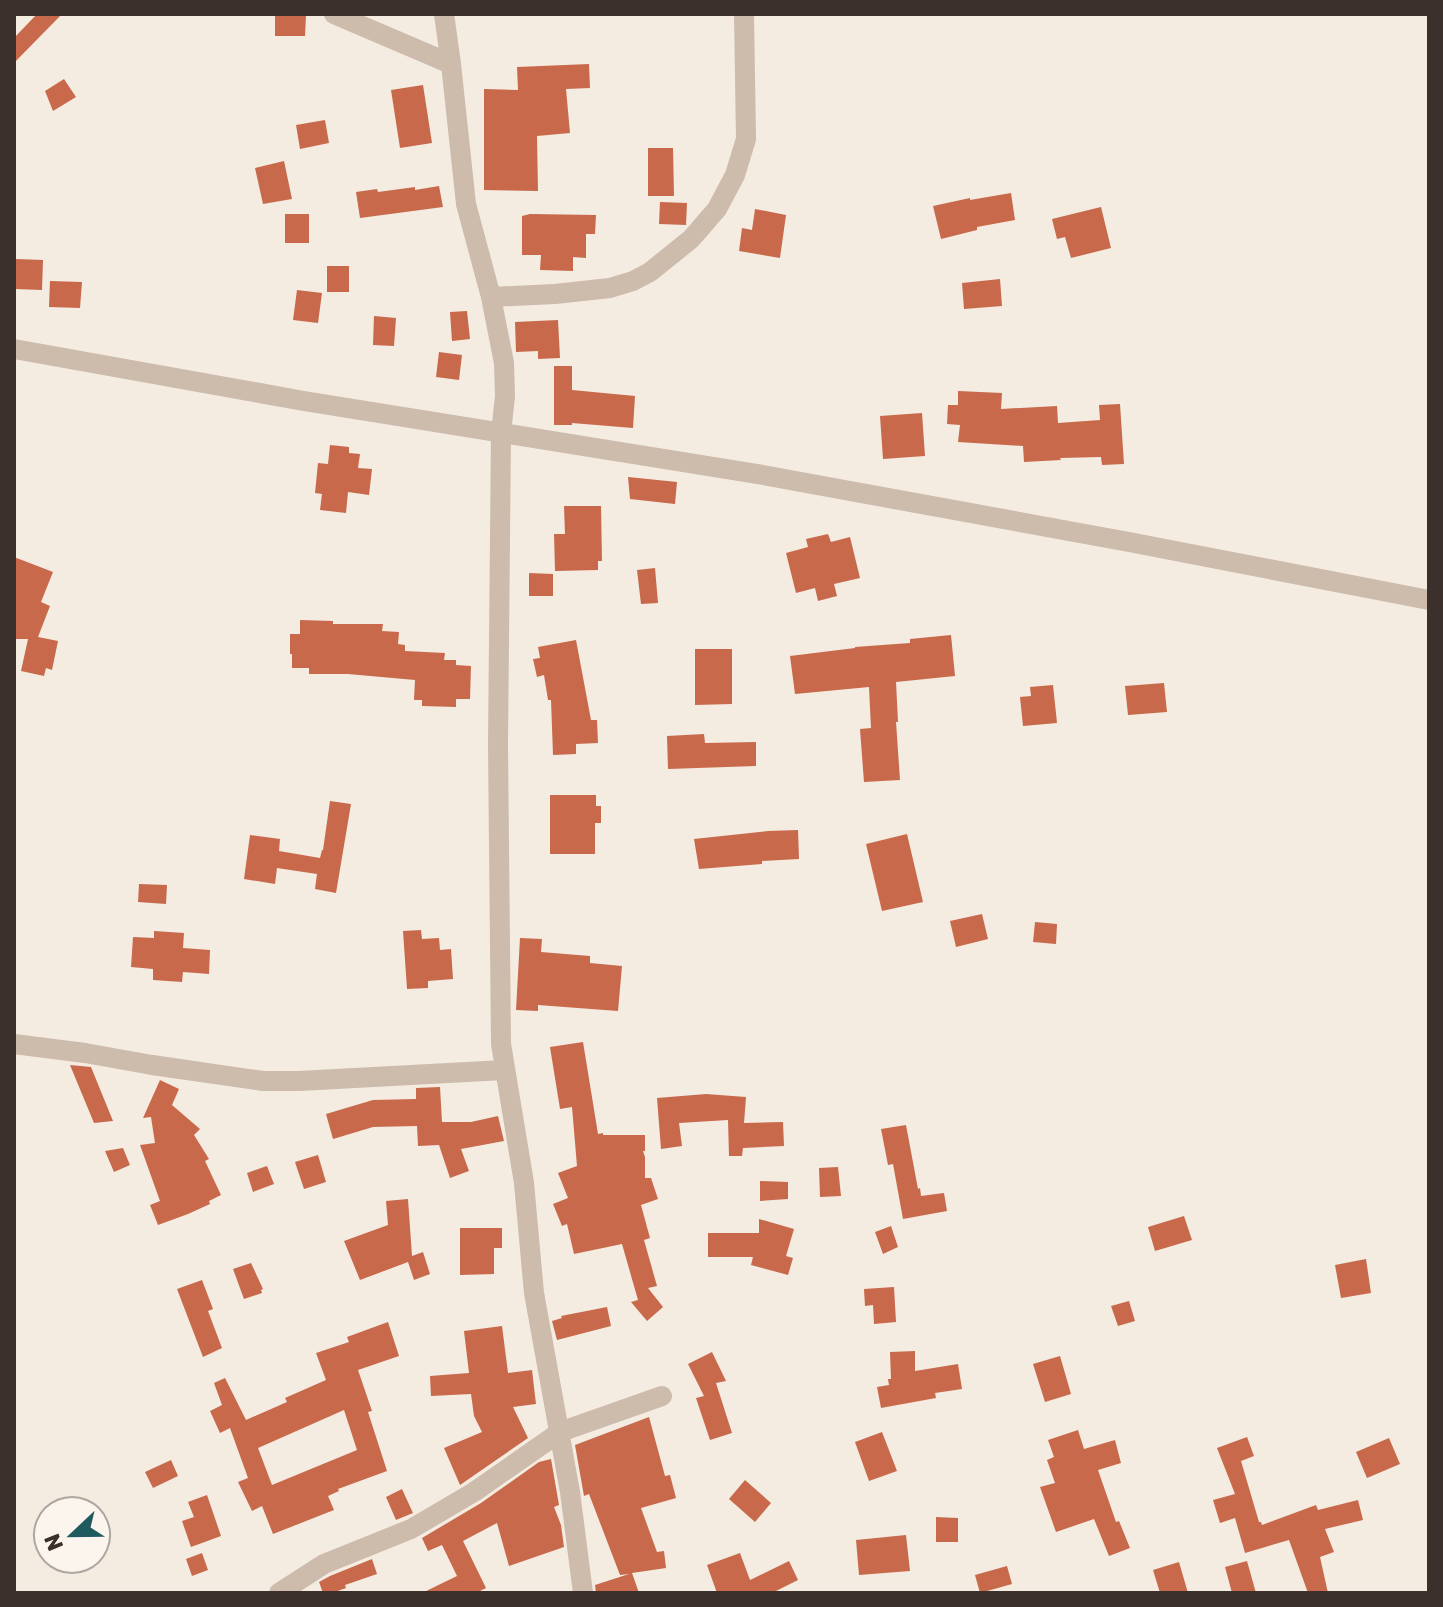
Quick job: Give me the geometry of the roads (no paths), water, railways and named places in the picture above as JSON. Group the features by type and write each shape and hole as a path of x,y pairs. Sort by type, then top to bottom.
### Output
{"street":[{"path":"334,14 451,64"},
{"path":"444,14 466,204 491,297 504,363 498,745 501,1044 524,1183 538,1321 570,1492 583,1593"},
{"path":"491,297 610,288 650,272 691,239 717,209 735,175 746,139 744,14"},
{"path":"14,349 894,498 1429,600"},
{"path":"14,1044 263,1081 504,1070"},
{"path":"279,1593 324,1564 411,1529 474,1492 560,1432 662,1396"}]}
